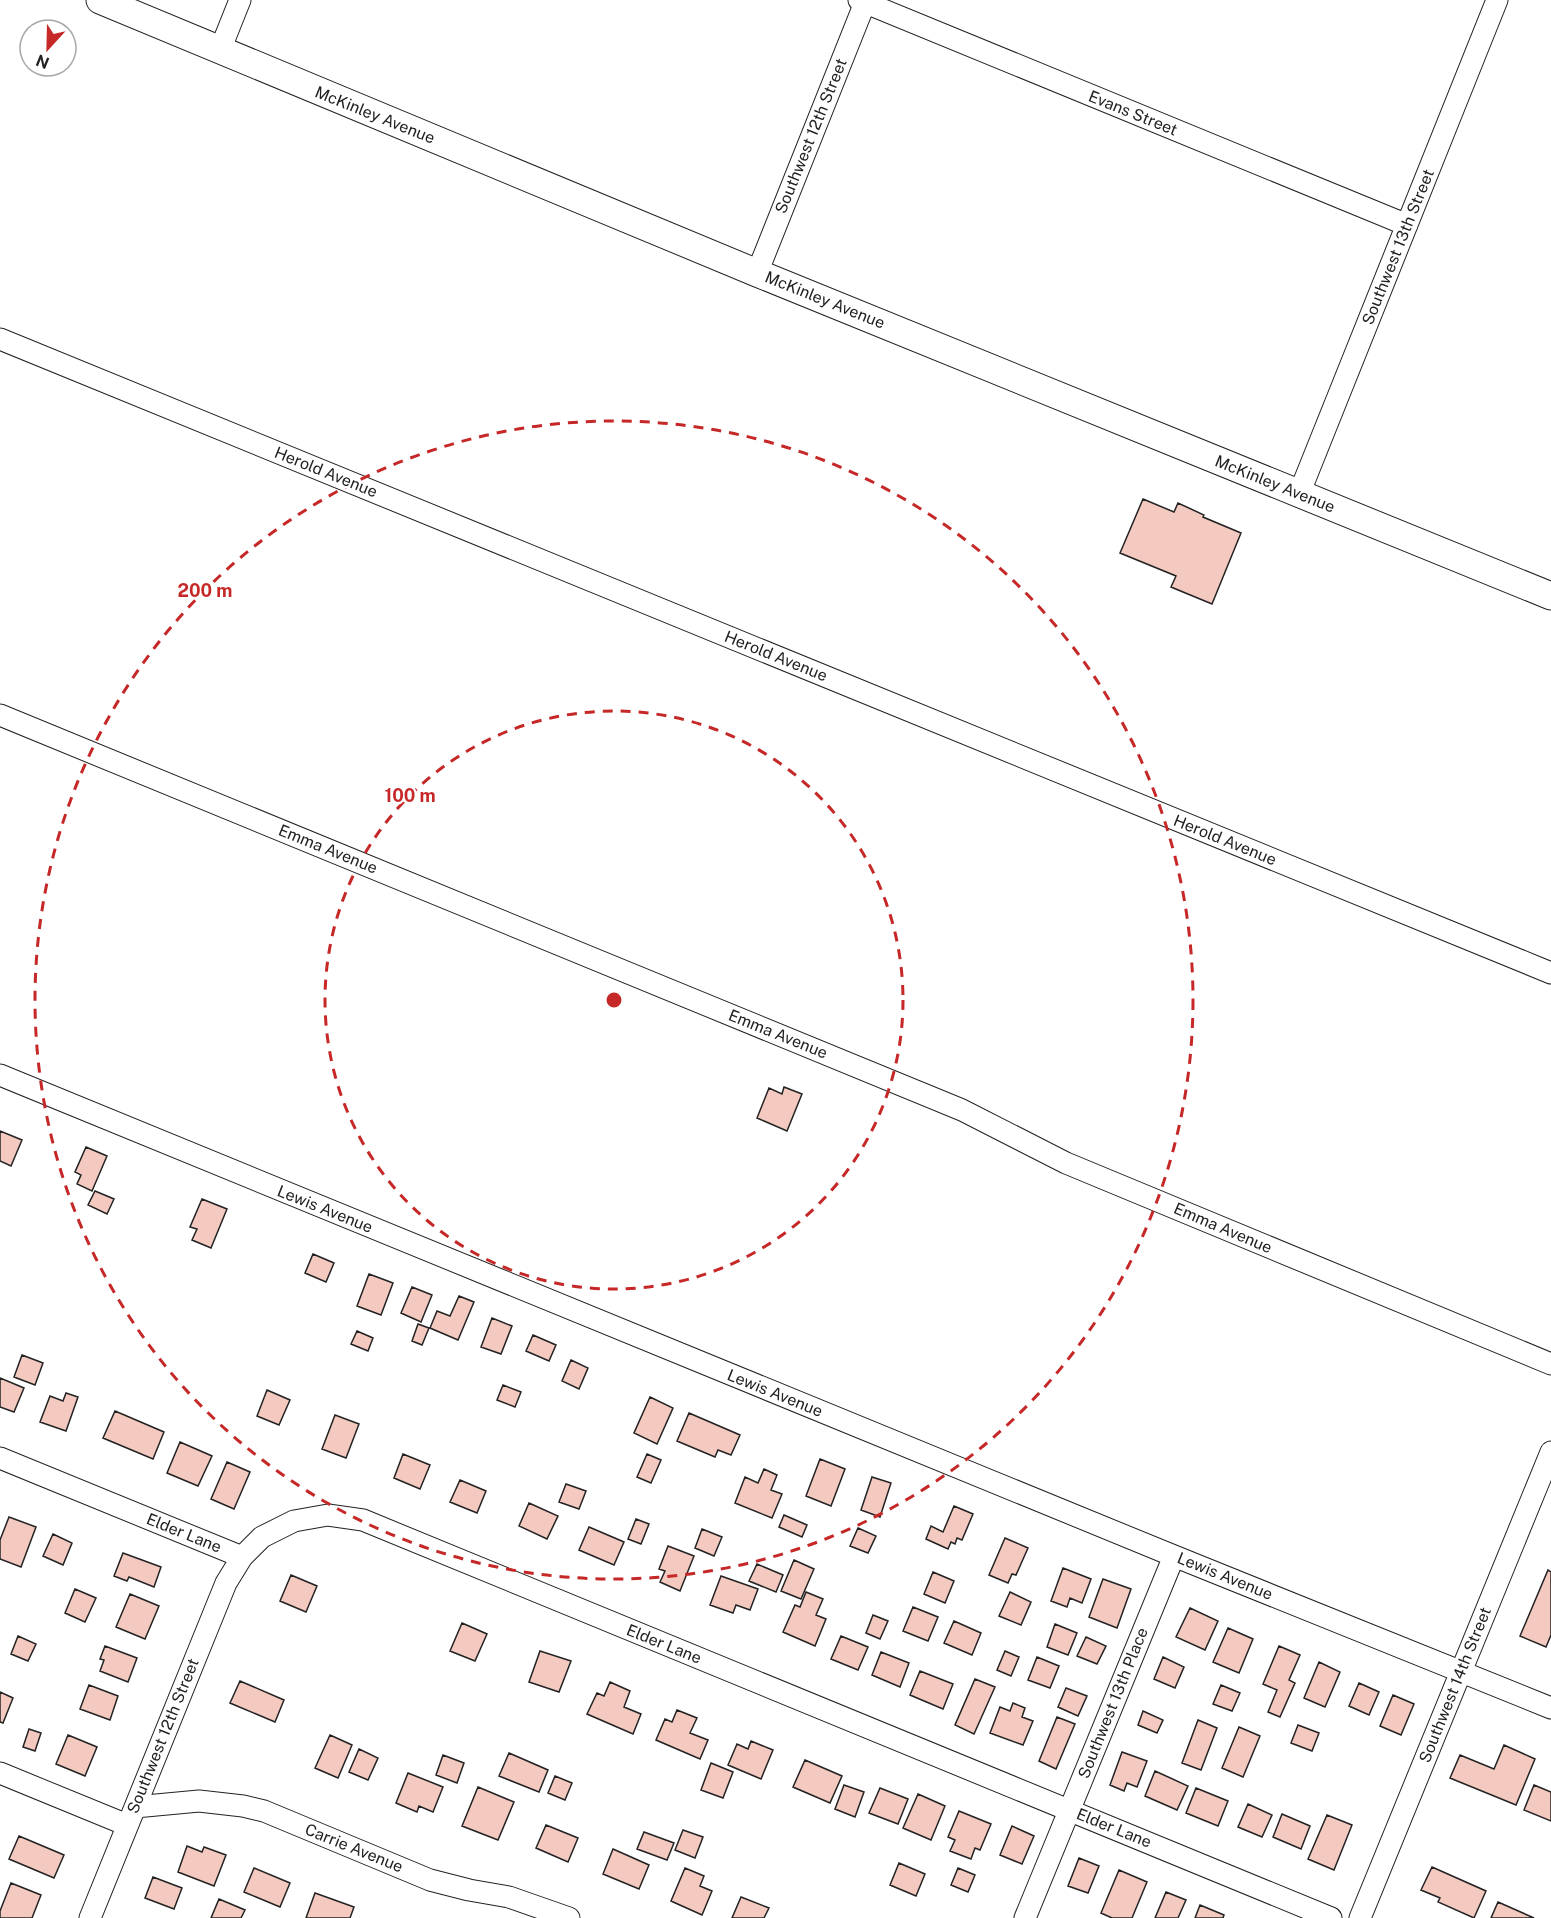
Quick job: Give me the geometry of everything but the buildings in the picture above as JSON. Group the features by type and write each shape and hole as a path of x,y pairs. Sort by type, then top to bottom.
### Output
{"main road":[{"name":"McKinley Avenue","path":"100,0 757,273 1551,596"}],"street":[{"path":"220,50 240,0"},
{"name":"Southwest 13th Street","path":"1299,494 1497,0"},
{"name":"Evans Street","path":"863,1 1407,225"},
{"name":"Southwest 12th Street","path":"757,273 863,1"},
{"name":"Herold Avenue","path":"0,339 1551,973"},
{"name":"Emma Avenue","path":"0,715 962,1110 1066,1163 1551,1364"},
{"name":"Lewis Avenue","path":"0,1075 1551,1708"},
{"name":"Southwest 14th Street","path":"1360,1918 1551,1452"},
{"name":"Elder Lane","path":"0,1458 242,1557 262,1537 294,1521 328,1515 363,1520 1331,1918"},
{"name":"Southwest 13th Place","path":"1025,1918 1174,1556"},
{"name":"Southwest 12th Street","path":"90,1918 226,1583 242,1557"},
{"name":"Carrie Avenue","path":"0,1773 131,1816 199,1801 243,1806 264,1812 430,1880 509,1897 565,1917"}]}
